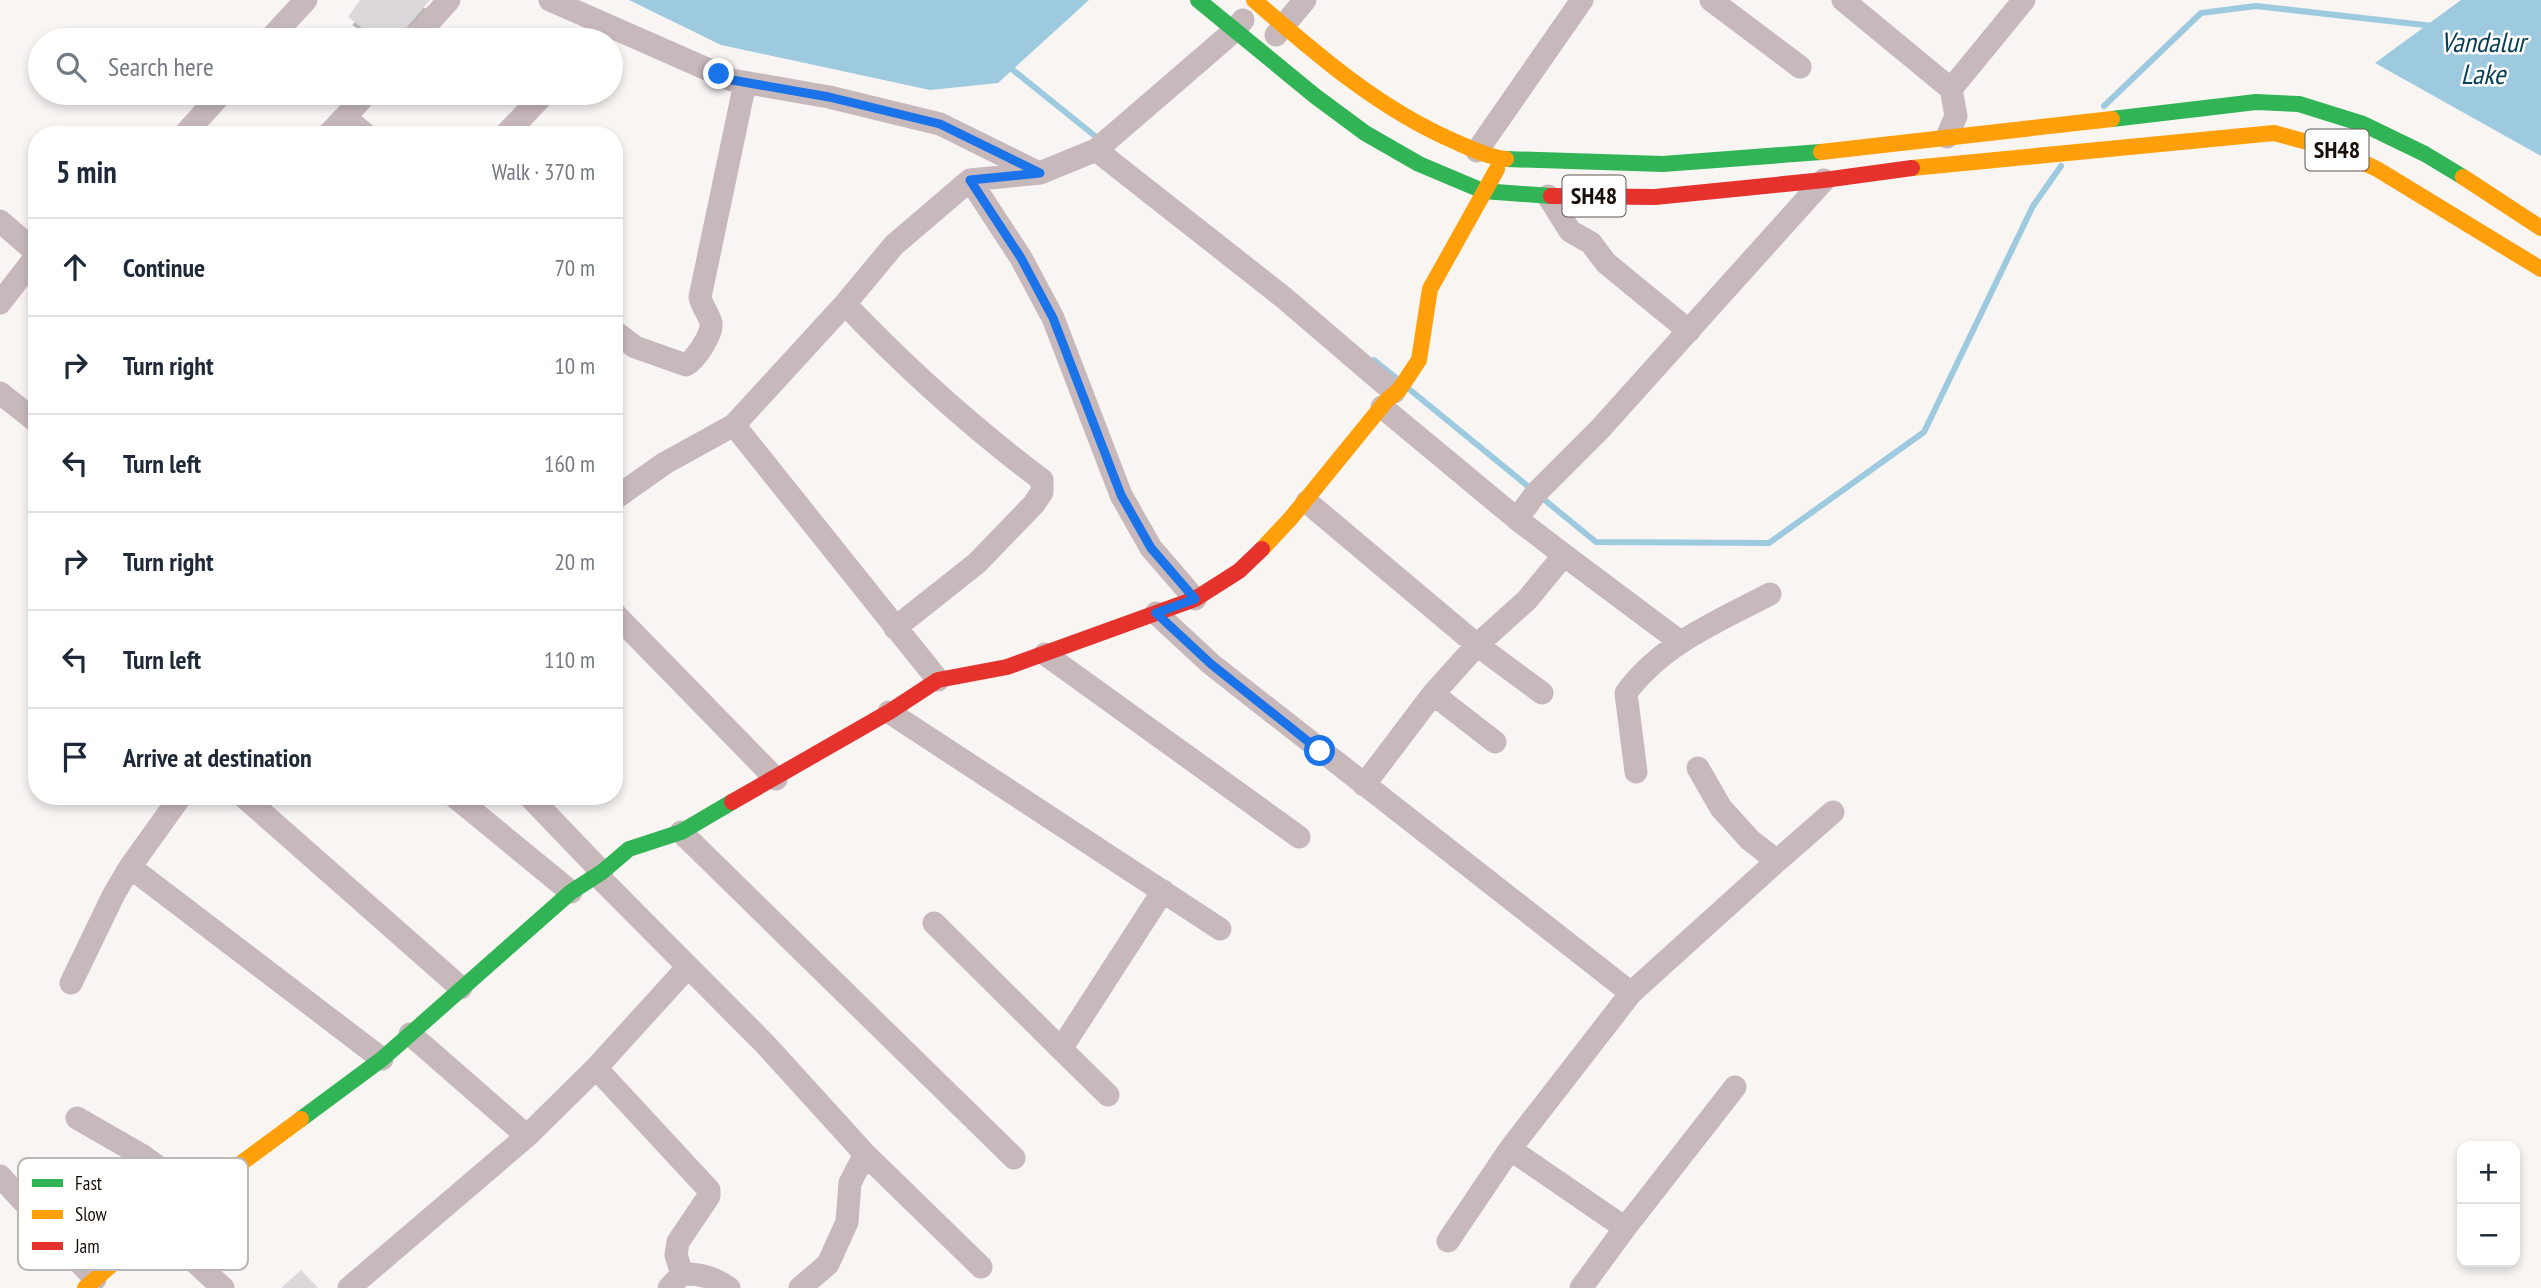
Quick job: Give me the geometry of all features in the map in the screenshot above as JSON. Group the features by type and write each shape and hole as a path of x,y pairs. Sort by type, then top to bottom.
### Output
{"main road":[{"name":"SH48","path":"1198,0 1315,96 1366,133 1419,164 1483,191 1548,196 1656,197 1824,180 1945,163 2274,133 2333,149 2377,169 2541,269"},
{"name":"SH48","path":"1256,1 1315,53 1373,96 1426,129 1503,159 1663,164 1786,156 2256,102 2298,104 2347,118 2430,157 2541,228"},
{"path":"248,1159 382,1059 571,892 599,874 629,849 681,832 890,712 938,680 1007,667 1195,599 1223,585 1255,558 1307,502 1388,400 1399,390 1419,360 1430,289 1503,159"},
{"path":"90,1283 105,1270"}],"street":[{"path":"280,28 306,0"},
{"path":"424,28 449,0"},
{"path":"550,0 593,28"},
{"path":"1262,52 1305,0"},
{"path":"1477,151 1582,0"},
{"path":"1711,0 1800,67"},
{"path":"1843,0 1951,89 1956,117 1947,137"},
{"path":"1951,89 2024,0"},
{"path":"623,493 665,463 734,425 845,304 894,245 970,180 1040,173 1096,150 1234,31 1256,1"},
{"path":"623,41 732,80 829,97 940,124 1040,173"},
{"path":"623,337 635,346 686,365 694,361 711,331 711,323 700,297 746,83"},
{"path":"192,126 211,105"},
{"path":"336,126 356,105"},
{"path":"514,126 534,105"},
{"path":"345,117 356,126"},
{"path":"1096,150 1283,297 1388,400 1517,519 1679,641"},
{"path":"970,180 1021,258 1053,318 1121,495 1151,548 1195,599"},
{"path":"1517,519 1536,493 1600,429 1824,180"},
{"path":"1548,196 1570,230 1591,243 1606,263 1689,331"},
{"path":"0,221 28,246"},
{"path":"0,303 28,266"},
{"path":"845,304 901,363 984,437 1042,480 1042,492 1034,504 977,563 895,628"},
{"path":"0,393 28,415"},
{"path":"734,425 938,680"},
{"path":"1307,502 1477,645 1542,693"},
{"path":"1364,785 1433,694 1477,645 1527,600 1564,555"},
{"path":"1636,772 1626,693 1634,682 1679,641 1770,594"},
{"path":"1156,613 1211,664 1631,993"},
{"path":"623,621 776,779"},
{"path":"1045,654 1299,837"},
{"path":"1433,694 1495,742"},
{"path":"890,712 1220,929"},
{"path":"1698,768 1721,808 1750,840 1777,861"},
{"path":"71,983 114,894 175,805"},
{"path":"253,805 461,988"},
{"path":"465,805 571,892"},
{"path":"537,805 687,968 765,1044 865,1154 981,1268"},
{"path":"1448,1241 1510,1149 1631,993 1833,812"},
{"path":"681,832 1014,1158"},
{"path":"130,867 382,1059"},
{"path":"1061,1049 1163,891"},
{"path":"934,923 1108,1095"},
{"path":"349,1288 527,1136 596,1068 687,968"},
{"path":"410,1034 527,1136"},
{"path":"596,1068 709,1190 709,1196 678,1242 676,1281 696,1273 711,1277 729,1288"},
{"path":"1581,1288 1735,1087"},
{"path":"77,1118 147,1158"},
{"path":"1510,1149 1625,1228"},
{"path":"800,1288 828,1264 847,1222 850,1183 865,1154"},
{"path":"0,1176 18,1197"},
{"path":"204,1270 223,1288"}],"water":[{"path":"629,0 1089,0 998,83 930,90 721,45"},
{"name":"Vandalur Lake","path":"2461,0 2541,0 2541,156 2375,63"}],"building":[{"path":"360,0 430,0 406,28 363,28 348,17"},
{"path":"301,1270 318,1288 281,1288"}],"waterway":[{"path":"2104,106 2201,13 2256,6 2433,26"},
{"path":"1008,66 1100,140"},
{"path":"1409,389 1596,542 1769,543 1924,432 2033,206 2061,166"},
{"path":"1374,360 1395,377"}],"traffic: fast":[{"path":"1198,0 1315,96 1365,133 1419,164 1483,191 1551,196"},
{"path":"2112,119 2256,102 2299,104 2363,124 2425,154 2463,177"},
{"path":"1506,159 1663,164 1821,152"},
{"path":"301,1119 382,1059 571,892 602,872 629,849 681,832 732,802"}],"traffic: slow":[{"path":"1254,0 1325,60 1375,97 1428,129 1487,155 1506,159"},
{"path":"1821,152 2112,119"},
{"path":"1912,168 2274,133 2333,149 2377,169 2541,269"},
{"path":"1262,549 1291,518 1387,400 1399,390 1419,360 1430,289 1497,169"},
{"path":"2463,177 2541,228"},
{"path":"248,1158 301,1119"},
{"path":"85,1288 106,1270"}],"traffic: jam":[{"path":"1551,196 1655,197 1912,168"},
{"path":"732,802 889,712 938,680 1007,667 1195,599 1239,571 1262,549"}],"route":[{"path":"719,74 732,80 829,97 940,124 1040,173 970,180 1021,258 1053,318 1121,495 1151,548 1195,599 1156,613 1211,664 1320,751"}]}
